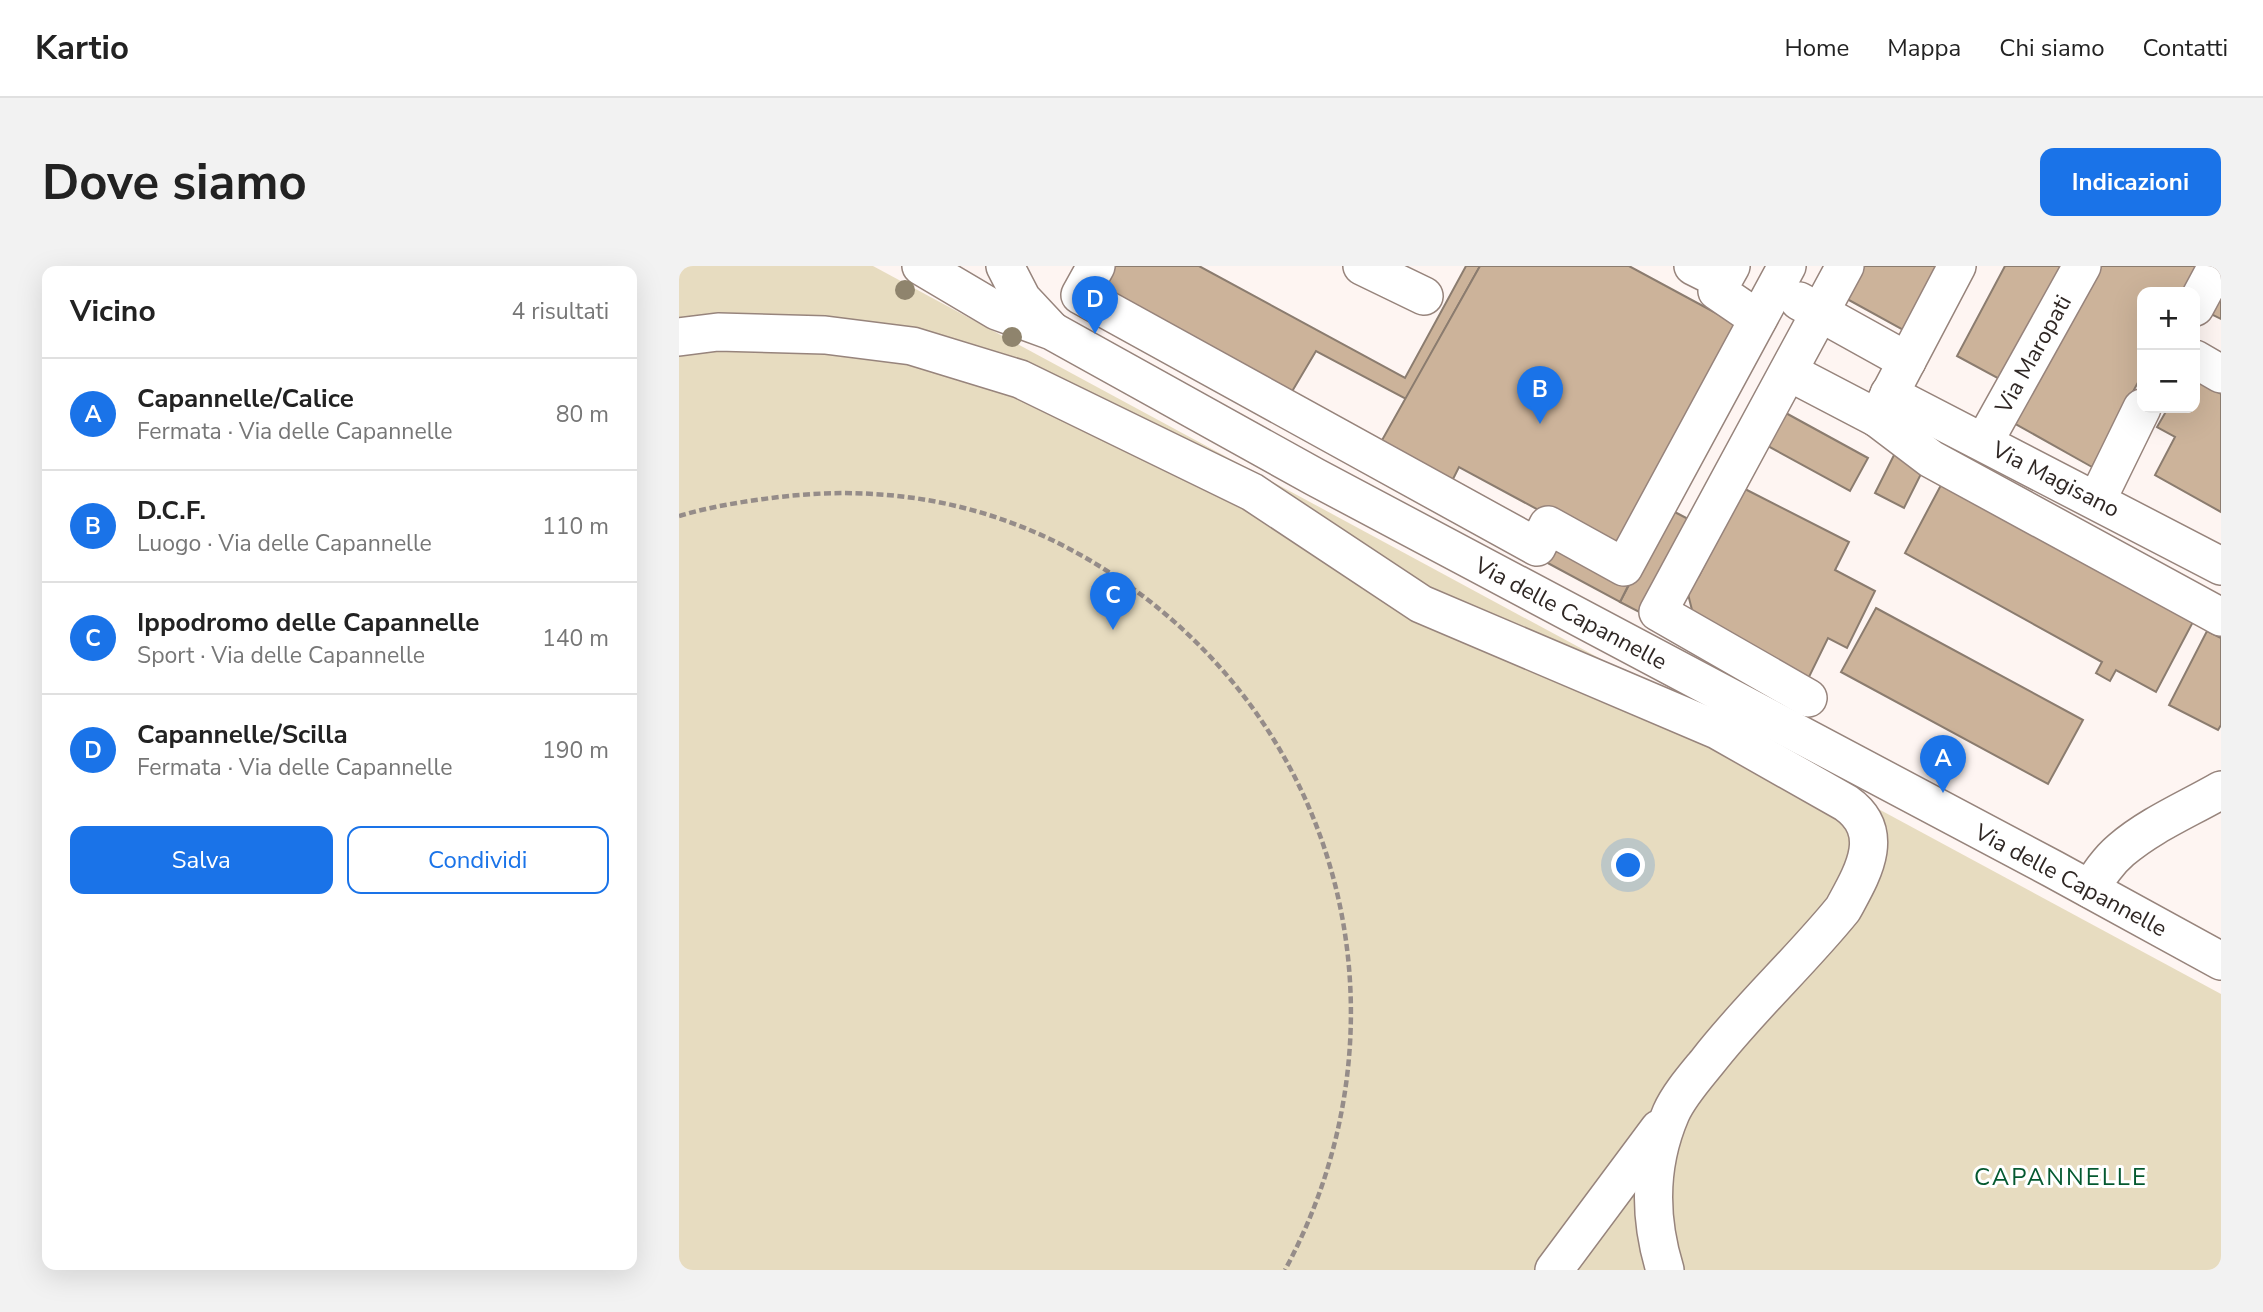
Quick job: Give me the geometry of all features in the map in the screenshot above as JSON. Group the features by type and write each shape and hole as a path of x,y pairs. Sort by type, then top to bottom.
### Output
{"street":[{"name":"Via delle Capannelle","path":"921,266 997,312 1052,331 1315,477 2221,961"},
{"path":"1005,266 1022,299 1052,331"},
{"path":"1096,266 1080,295 1537,547 1548,525 1624,567 1787,266"},
{"path":"1362,266 1424,296"},
{"path":"1818,266 1799,302 1907,361"},
{"path":"1808,698 1658,611 1845,266"},
{"path":"1883,406 1957,266"},
{"name":"Via Maropati","path":"1984,442 2082,266"},
{"path":"2200,298 2217,266"},
{"path":"1716,271 1717,291 1758,318"},
{"path":"679,337 718,332 825,335 912,346 1020,379 1252,492 1421,604 1717,730 1860,815 1867,829 1867,855 1856,885 1843,909 1720,1045 1554,1270"},
{"path":"2200,362 2221,373"},
{"path":"1789,372 1883,406 1931,459 2221,617"},
{"name":"Via Magisano","path":"1883,406 1984,442 2221,566"},
{"path":"2097,500 2140,413"},
{"path":"2090,889 2112,859 2131,842 2221,790"},
{"path":"1665,1270 1655,1225 1653,1189 1658,1157 1672,1111"}],"path":[{"path":"679,516 743,502 843,492 906,496 975,511 1049,538 1117,577 1185,631 1235,685 1265,725 1309,808 1338,896 1350,968 1350,1055 1340,1122 1324,1183 1285,1270"}],"shaded area":[{"path":"679,266 873,266 2221,994 2221,1270 679,1270"}],"building":[{"path":"1111,266 1199,266 1405,378 1466,266 1480,266 1406,399 1316,351 1287,400 1094,296"},
{"path":"1480,266 1629,266 1740,326 1618,553 1459,467 1448,489 1377,449"},
{"path":"1853,266 1940,266 1905,331 1838,294"},
{"path":"2005,266 2065,266 2003,381 1957,356"},
{"path":"2097,266 2202,266 2190,287 2137,287 2137,384 2092,467 2012,422"},
{"path":"2221,286 2221,319 2207,312"},
{"path":"2200,382 2221,394 2221,512 2155,475 2175,437 2157,427 2165,413 2200,413"},
{"path":"1784,412 1868,458 1850,491 1766,445"},
{"path":"1895,453 1924,468 1904,508 1875,493"},
{"path":"1941,485 2194,620 2156,692 2116,670 2110,681 2096,673 2102,662 1905,553"},
{"path":"1743,488 1849,542 1835,570 1875,591 1847,648 1828,638 1808,679 1694,618 1686,586 1692,571 1699,576"},
{"path":"1669,509 1692,521 1643,614 1620,602"},
{"path":"1553,545 1628,586 1620,602 1544,561"},
{"path":"1876,608 2083,720 2048,784 1841,672"},
{"path":"2207,631 2221,638 2221,725 2218,730 2169,705"}],"place":[{"name":"Capannelle/Scilla","path":"1095,334"},
{"name":"D.C.F.","path":"1540,424"},
{"name":"Ippodromo delle Capannelle","path":"1113,630"},
{"name":"Capannelle/Calice","path":"1943,793"}],"district":[{"name":"CAPANNELLE","path":"2061,1177"}]}
